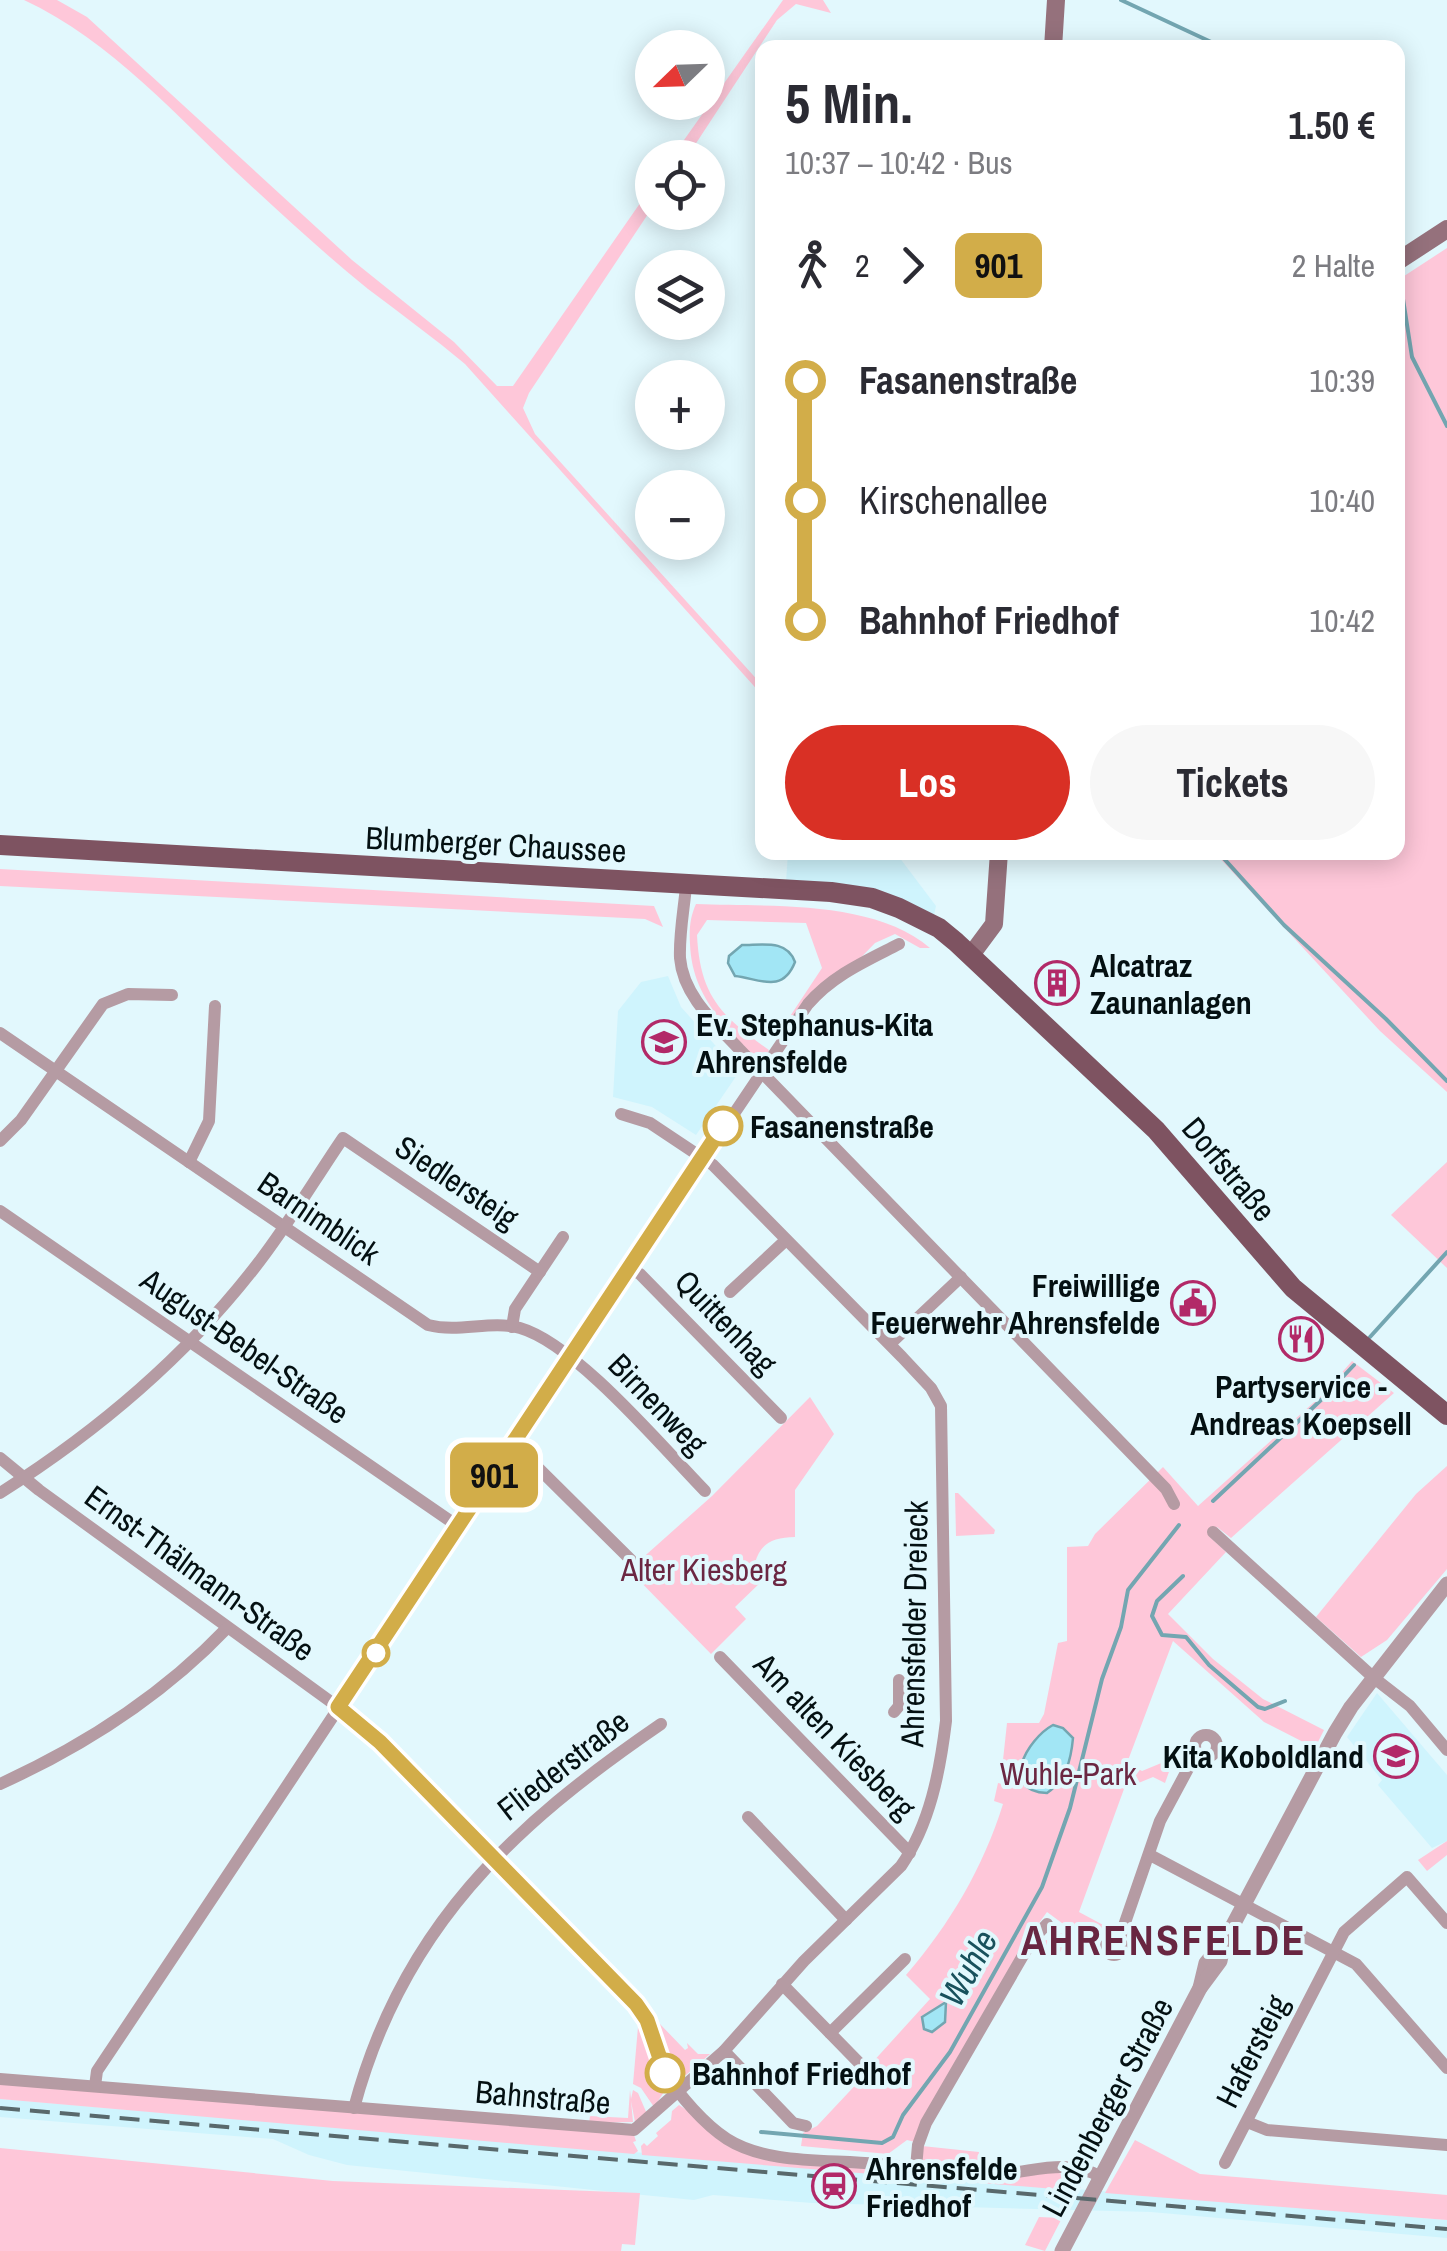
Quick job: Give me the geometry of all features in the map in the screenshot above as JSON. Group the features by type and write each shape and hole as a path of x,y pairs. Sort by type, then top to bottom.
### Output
{"main road":[{"path":"1053,40 1056,0"},
{"path":"1405,256 1447,229"},
{"name":"Blumberger Chaussee","path":"0,845 831,892 872,898 939,928 971,955"},
{"path":"971,955 994,924 998,860"},
{"name":"Dorfstraße","path":"971,955 1172,1146 1293,1288 1447,1415"}],"street":[{"path":"686,886 680,956 687,984 698,1003 1166,1489 1174,1504"},
{"path":"95,2086 97,2072 702,1156 822,987 899,944"},
{"path":"0,1140 21,1120 103,1004 128,994 172,996"},
{"path":"189,1162 209,1122 215,1006"},
{"name":"Barnimblick","path":"0,1033 428,1325 446,1329 512,1326 525,1329 570,1356"},
{"name":"Ahrensfelder Dreieck","path":"620,1114 650,1123 702,1156 890,1344 936,1395 943,1420 946,1720 941,1760 926,1818 901,1866 782,1984 724,2051 680,2091"},
{"name":"Siedlersteig","path":"283,1227 343,1138 540,1272"},
{"name":"August-Bebel-Straße","path":"0,1211 459,1527"},
{"path":"0,1493 116,1412 188,1342 252,1271 283,1227"},
{"path":"512,1326 515,1309 564,1237"},
{"path":"730,1292 786,1240"},
{"name":"Quittenhag","path":"629,1268 781,1418"},
{"path":"890,1344 961,1277"},
{"name":"Birnenweg","path":"570,1356 705,1492"},
{"path":"515,1444 631,1560"},
{"name":"Ernst-Thälmann-Straße","path":"0,1458 380,1742 640,2007 659,2062 680,2091"},
{"path":"1213,1532 1410,1706 1447,1750"},
{"name":"Lindenberger Straße","path":"1062,2251 1200,1988 1220,1961 1224,1942 1322,1753 1447,1584"},
{"path":"0,1784 89,1740 131,1712 166,1686 228,1628"},
{"name":"Am alten Kiesberg","path":"720,1657 910,1853"},
{"path":"894,1712 899,1706 899,1680"},
{"name":"Fliederstraße","path":"354,2108 369,2053 419,1953 461,1894 494,1858 586,1776 660,1724"},
{"path":"1119,1940 1162,1816 1197,1752"},
{"path":"748,1817 846,1920"},
{"path":"1150,1855 1356,1964 1447,2068"},
{"name":"Hafersteig","path":"1225,2164 1344,1932 1408,1877 1447,1923"},
{"path":"916,2168 918,2144 926,2123 1032,1940 1047,1924"},
{"path":"830,2032 905,1958"},
{"path":"782,1984 870,2074"},
{"path":"724,2051 793,2123 806,2126"},
{"name":"Bahnstraße","path":"0,2079 623,2132 640,2127 680,2091"},
{"path":"680,2091 727,2139 768,2154 992,2174 1062,2166 1102,2176"},
{"path":"1247,2122 1266,2130 1447,2145"}],"shaded area":[{"path":"788,860 901,860 936,906 934,915 786,882"},
{"name":"Ev. Stephanus-Kita Ahrensfelde","path":"668,976 681,1007 739,1072 696,1135 652,1107 613,1097 618,1011 641,982"},
{"name":"Kita Koboldland","path":"1377,1693 1447,1775 1447,1841 1432,1848 1378,1785 1382,1780 1347,1737"},
{"path":"0,2099 1447,2220 1447,2238 1151,2212 812,2203 713,2195 694,2200 347,2165 309,2155 273,2139 0,2117"}],"green space":[{"path":"24,0 57,0 87,17 352,260 454,342 497,386 513,386 635,210 637,230 529,393 523,408 535,434 635,545 635,553 465,364 322,250 143,82 86,37"},
{"path":"783,0 823,0 831,13 796,4 777,20 764,40 755,40 755,53 725,99 725,82"},
{"path":"698,120 711,120 698,140 684,140"},
{"path":"1447,248 1447,1092 1380,1031 1221,860 1405,860 1405,275"},
{"path":"641,560 649,560 755,677 755,687"},
{"path":"0,869 654,906 663,927 645,919 0,886"},
{"path":"696,904 786,906 850,913 907,932 930,948 920,948 895,934 875,943 779,1042 775,1039 822,968 806,923 707,920 697,935 708,989 726,1015 769,1050 765,1059 756,1061 712,1008 697,979 690,934"},
{"path":"1447,1162 1447,1268 1391,1215"},
{"name":"Wuhle-Park","path":"1352,1361 1394,1393 1231,1538 1217,1527 1209,1536 1226,1552 1168,1614 1213,1659 1263,1699 1324,1730 1315,1748 1264,1722 1173,1641 1127,1763 1142,1771 1188,1752 1186,1762 1170,1769 1165,1783 1153,1777 1124,1789 1079,1912 1107,1927 1104,1932 1095,1928 1086,1948 1068,1939 1056,1959 1040,1943 1062,1933 1066,1926 1047,1912 915,2142 907,2140 888,2154 801,2146 803,2133 817,2126 863,2077 870,2084 880,2075 871,2064 930,1999 906,1975 937,1936 986,1851 1003,1804 994,1801 998,1783 1007,1785 1011,1762 1003,1760 1007,1723 1039,1723 1044,1714 1058,1643 1067,1641 1067,1547 1088,1546 1095,1534 1163,1467 1198,1506 1322,1395"},
{"name":"Alter Kiesberg","path":"810,1397 834,1434 795,1490 795,1537 775,1540 761,1550 755,1563 762,1581 735,1607 746,1619 711,1654 629,1570 712,1496"},
{"path":"1447,1466 1447,1569 1387,1640 1361,1657 1316,1617 1416,1494"},
{"path":"955,1493 995,1530 994,1534 956,1536"},
{"path":"1447,1841 1447,1855 1427,1871 1418,1860"},
{"path":"658,2022 685,2050 687,2043 698,2054 710,2054 686,2075 675,2074 661,2045"},
{"path":"638,2027 666,2089 654,2107 641,2088 633,2084"},
{"path":"0,2083 634,2135 638,2151 634,2154 0,2099"},
{"path":"630,2090 631,2099 633,2090 638,2093 647,2114 635,2122 631,2101 633,2122 589,2123 590,2116 628,2118"},
{"path":"679,2105 758,2156 1054,2172 1084,2179 1079,2191 642,2155 641,2146 647,2146 658,2136 656,2133 671,2120 672,2111"},
{"path":"1135,2140 1200,2174 1447,2195 1447,2220 1105,2193"},
{"path":"922,2146 979,2152 977,2168 921,2163"},
{"path":"0,2148 333,2181 640,2193 635,2245 622,2244 621,2251 0,2251"},
{"path":"1039,2217 1062,2218 1045,2251 1025,2245"}],"water":[{"path":"742,945 780,947 795,962 790,972 776,981 735,976 729,956"},
{"path":"1053,1725 1073,1738 1069,1762 1059,1782 1047,1793 1032,1790 1024,1784 1022,1764 1034,1741"},
{"path":"946,2002 945,2022 932,2032 924,2029 922,2017"}],"waterway":[{"path":"1121,0 1207,40"},
{"path":"1405,312 1412,357 1447,426"},
{"path":"1225,860 1284,925 1447,1081"},
{"name":"Wuhle","path":"1370,1337 1447,1252"},
{"name":"Wuhle","path":"1213,1501 1354,1365"},
{"name":"Wuhle","path":"761,2132 882,2143 893,2137 903,2115 950,2052 1042,1887 1070,1808 1128,1590 1179,1525"},
{"path":"1183,1576 1157,1601 1152,1616 1162,1635 1186,1637 1209,1665 1258,1707 1265,1709 1285,1701"}],"railway":[{"path":"0,2108 1447,2229"}],"bus line":[{"name":"901","path":"665,2073 647,2020 636,2004 380,1742 338,1707 723,1126"}],"place":[{"name":"Alcatraz Zaunanlagen","path":"1057,983"},
{"name":"Ev. Stephanus-Kita Ahrensfelde","path":"664,1042"},
{"name":"Fasanenstraße","path":"723,1126"},
{"name":"Freiwillige Feuerwehr Ahrensfelde","path":"1193,1303"},
{"name":"Partyservice - Andreas Koepsell","path":"1301,1339"},
{"name":"Kita Koboldland","path":"1396,1756"},
{"name":"Bahnhof Friedhof","path":"665,2073"},
{"name":"Ahrensfelde Friedhof","path":"834,2186"}],"district":[{"name":"AHRENSFELDE","path":"1164,1940"}]}
